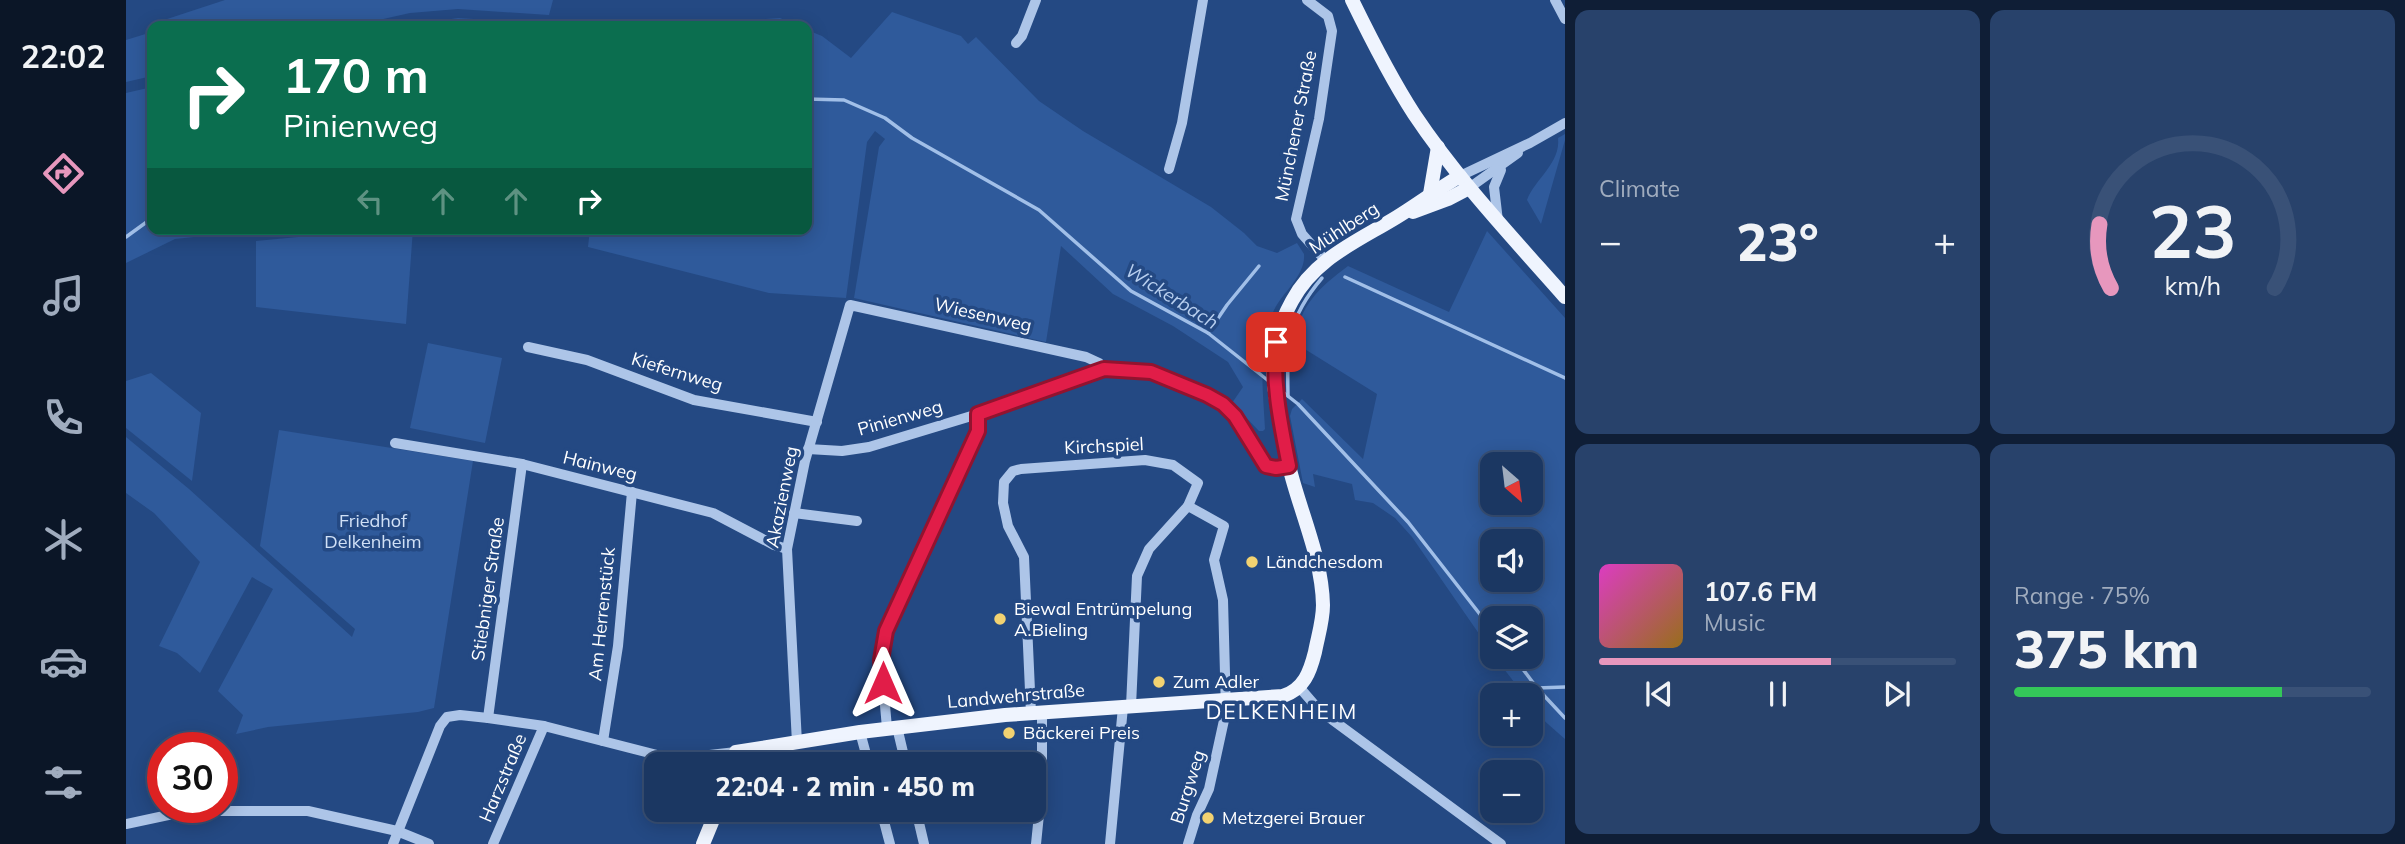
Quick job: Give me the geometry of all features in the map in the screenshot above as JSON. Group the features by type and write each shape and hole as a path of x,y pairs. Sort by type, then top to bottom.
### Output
{"main road":[{"path":"1352,0 1392,77 1437,147 1469,188 1565,297"},
{"path":"1430,194 1437,147"},
{"name":"Mühlberg","path":"1304,681 1320,628 1322,593 1314,552 1289,466 1278,406 1273,367 1282,322 1292,301 1312,272 1325,260 1460,176"},
{"name":"Mühlberg","path":"1398,216 1441,202 1469,188"},
{"name":"Landwehrstraße","path":"762,752 797,743 892,727 1036,712 1283,696 1304,681"},
{"path":"703,844 713,822"}],"street":[{"path":"1016,43 1022,36 1036,0"},
{"path":"1169,169 1182,123 1203,0"},
{"name":"Münchener Straße","path":"1307,0 1328,16 1332,31 1319,119 1296,219 1302,234 1325,260"},
{"path":"1555,0 1565,19"},
{"path":"1460,176 1530,143 1565,122"},
{"path":"1469,188 1503,166 1530,143"},
{"path":"1498,221 1494,187 1503,166"},
{"name":"Wiesenweg","path":"850,305 1086,357 1099,363 1104,369"},
{"name":"Akazienweg","path":"797,743 787,549 808,449 850,305"},
{"name":"Kiefernweg","path":"528,347 587,360 694,400 817,422"},
{"name":"Pinienweg","path":"808,449 842,451 869,447 978,414 1104,369 1151,372 1207,395 1223,404 1235,416 1266,466 1289,466"},
{"path":"901,752 892,727 881,660 886,631 978,431 978,414"},
{"name":"Hainweg","path":"395,443 522,464 713,513 787,549"},
{"name":"Kirchspiel","path":"1036,712 1024,557 1007,526 1003,503 1004,482 1013,471 1021,469 1145,460 1172,465 1198,483 1188,506"},
{"name":"Stiebniger Straße","path":"488,718 522,464"},
{"name":"Am Herrenstück","path":"604,740 618,646 632,492"},
{"path":"1110,844 1127,707 1137,576 1149,549 1188,506"},
{"name":"Burgweg","path":"1188,506 1224,526 1214,560 1223,600 1227,700 1209,789 1188,844"},
{"path":"794,513 857,522"},
{"path":"1304,681 1314,705 1501,844"},
{"path":"1036,712 1042,785 1036,844"},
{"name":"Landwehrstraße","path":"397,831 440,726 447,717 460,715 544,726 647,752"},
{"name":"Harzstraße","path":"493,844 544,726"},
{"path":"860,732 865,752"},
{"path":"126,824 187,811 308,811 397,831 429,844"},
{"path":"884,822 890,844"},
{"path":"919,822 924,844"},
{"path":"393,844 397,831"}],"green space":[{"path":"225,0 553,0 549,15 458,9 410,13 374,21 161,21"},
{"path":"892,12 961,36 968,44 976,37 1039,101 1083,131 1211,207 1257,246 1277,253 1297,243 1304,254 1304,262 1274,310 1265,338 1262,384 1265,429 1259,431 1232,403 1243,387 1228,362 1173,326 1113,294 1061,246 1046,342 854,298 879,147 885,139 875,131 867,142 846,298 769,293 588,247 589,235 812,235 812,32 822,36 851,58"},
{"path":"458,18 507,21 437,21"},
{"path":"780,18 787,21 735,21"},
{"path":"147,34 147,77 126,82 126,40"},
{"path":"147,88 147,235 213,235 175,239 126,263 126,93"},
{"path":"1565,134 1541,224 1527,200 1556,155 1558,138"},
{"path":"1487,231 1565,318 1565,739 1543,719 1543,683 1515,683 1504,669 1543,669 1543,606 1480,606 1480,635 1412,537 1395,518 1373,503 1355,500 1352,484 1313,474 1315,487 1303,483 1290,416 1292,409 1302,399 1363,459 1377,394 1295,343 1306,307 1328,282 1348,266 1449,312"},
{"path":"319,235 413,235 406,324 256,307 256,241"},
{"path":"428,343 502,358 485,443 410,428"},
{"path":"151,373 201,413 192,481 126,428 126,381"},
{"name":"Friedhof Delkenheim","path":"279,430 473,461 434,708 418,712 268,727 238,734 243,715 218,691 273,589 252,577 200,673 177,653 159,646 200,562 154,513 126,493 126,437 189,489 352,637 355,629 260,546"}],"waterway":[{"name":"Wickerbach","path":"812,99 844,100 885,118 912,138 1039,210 1131,291 1208,333 1270,382"},
{"name":"Wickerbach","path":"126,237 147,222"},
{"path":"1208,333 1259,266"},
{"path":"1345,277 1565,378"},
{"path":"1288,396 1288,361 1292,333 1302,306 1322,278"},
{"name":"Wickerbach","path":"1279,389 1298,404 1408,522 1480,614"},
{"name":"Wickerbach","path":"1523,669 1565,718"},
{"path":"1543,688 1565,687"}],"place":[{"name":"Ländchesdom","path":"1252,562"},
{"name":"Biewal Entrümpelung A.Bieling","path":"1000,619"},
{"name":"Zum Adler","path":"1159,682"},
{"name":"Bäckerei Preis","path":"1009,733"},
{"name":"Metzgerei Brauer","path":"1208,818"}],"district":[{"name":"DELKENHEIM","path":"1282,712"}],"route":[{"path":"883,683 881,660 886,631 978,431 978,414 1104,369 1151,372 1223,404 1235,416 1266,466 1281,468 1289,466 1273,367 1276,342"}]}
